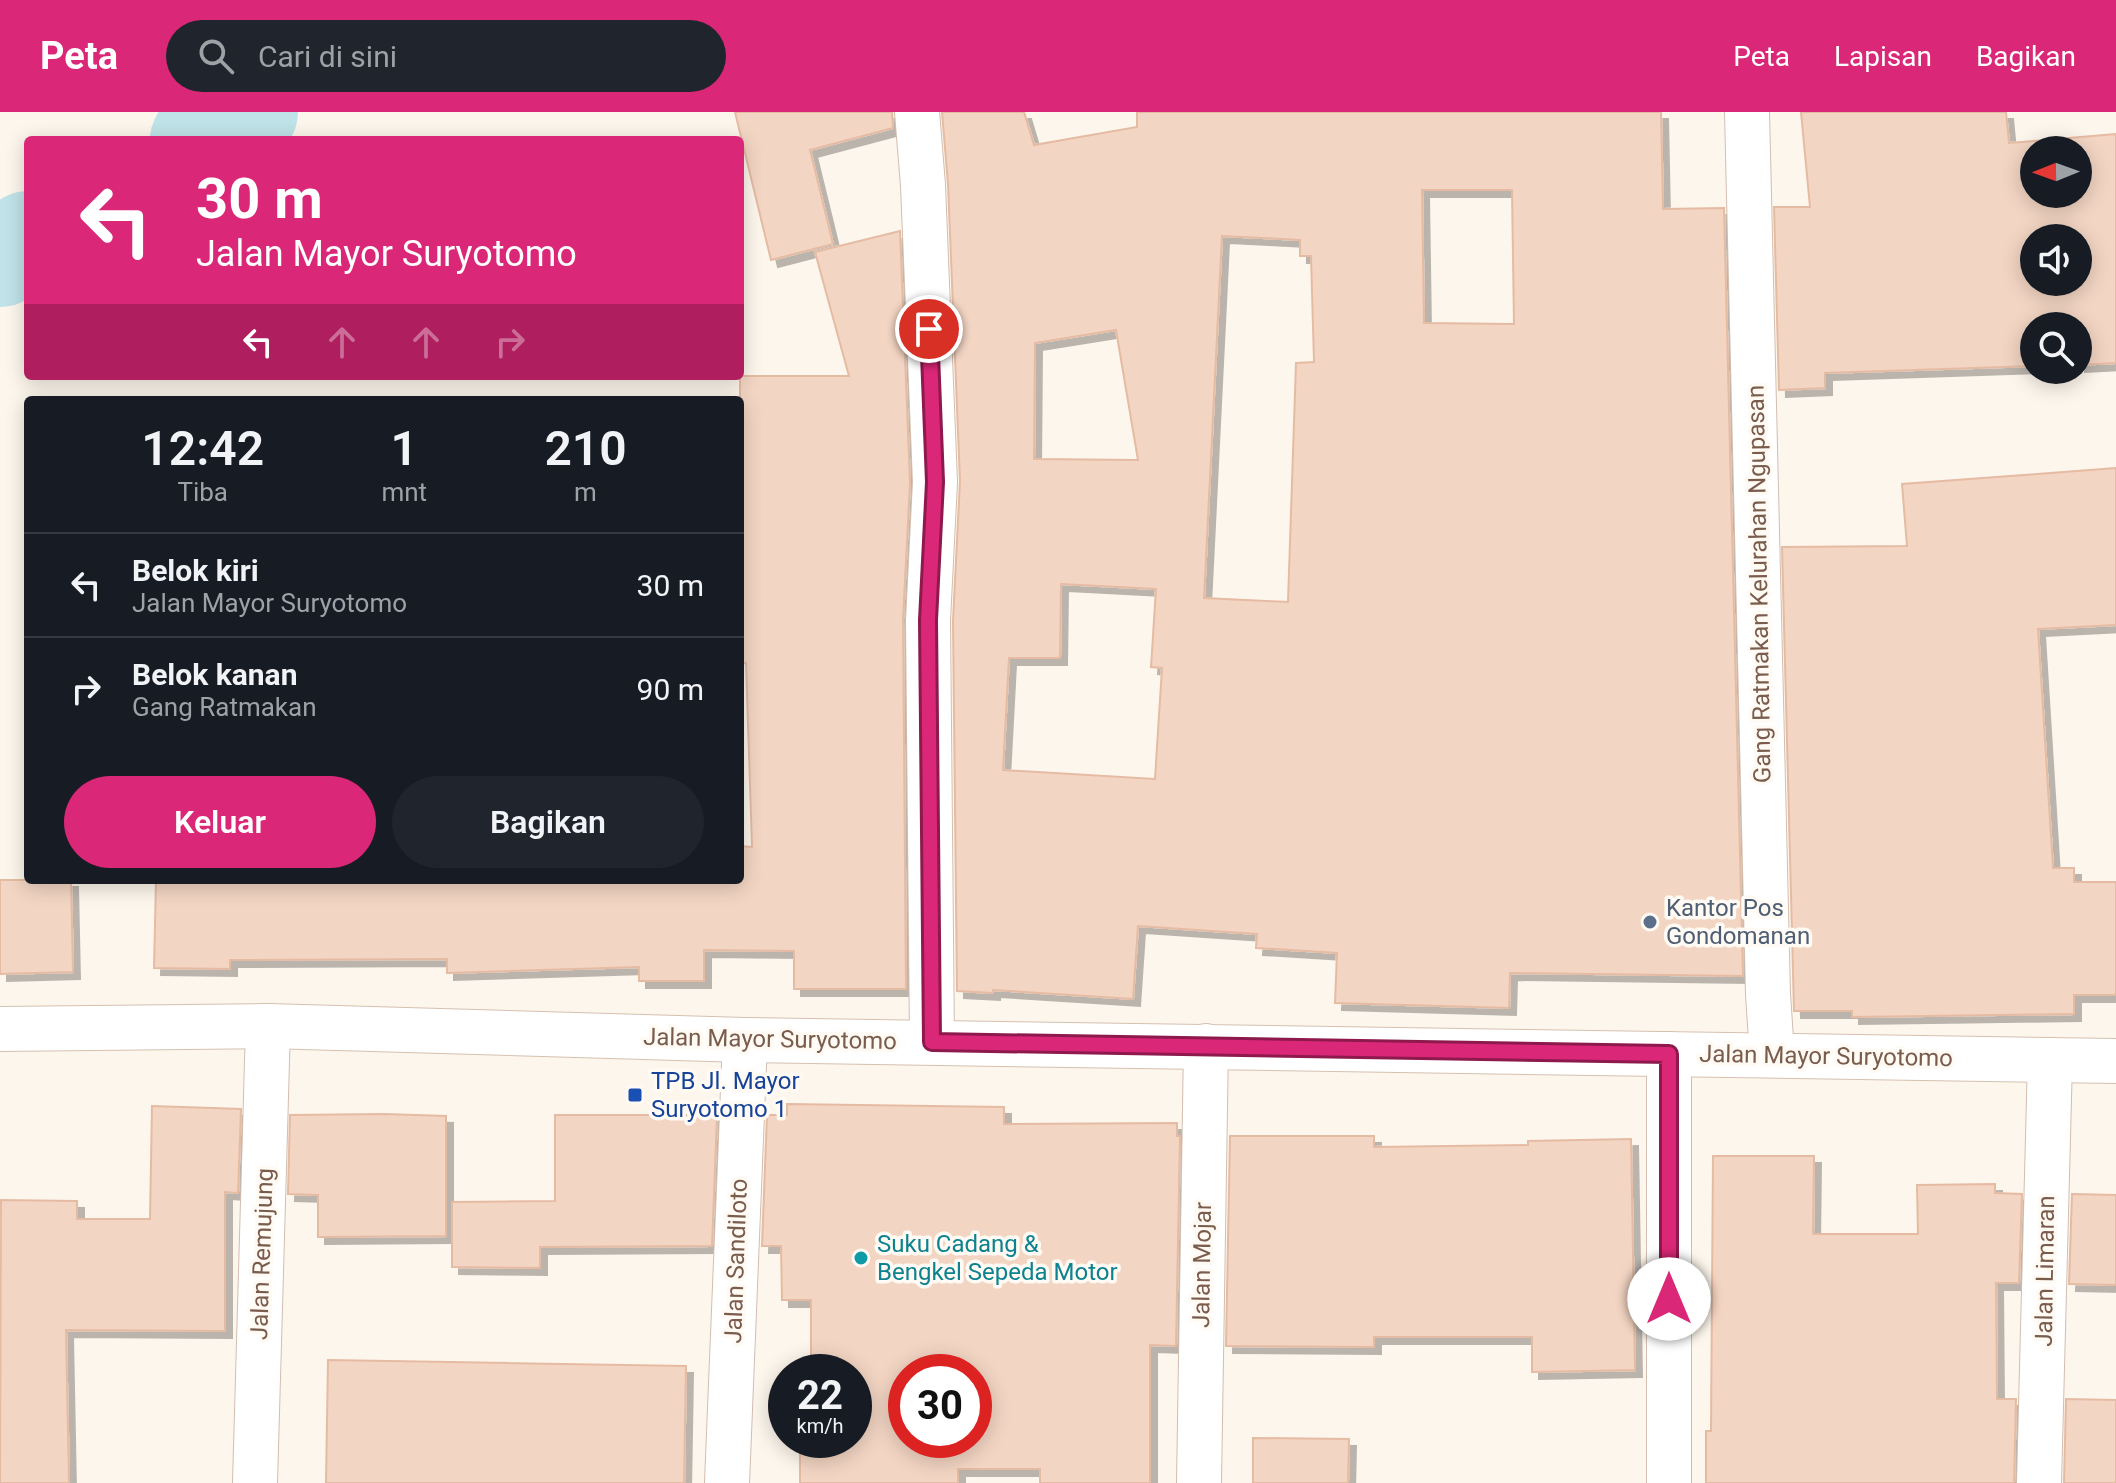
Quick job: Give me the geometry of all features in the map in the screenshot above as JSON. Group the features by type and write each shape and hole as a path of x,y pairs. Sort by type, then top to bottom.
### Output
{"street":[{"path":"917,112 923,185 935,482 928,620 932,1042"},
{"name":"Gang Ratmakan Kelurahan Ngupasan","path":"1747,112 1772,1055"},
{"name":"Jalan Mayor Suryotomo","path":"0,1029 268,1026 745,1040 2116,1061"},
{"name":"Jalan Remujung","path":"255,1483 268,1026"},
{"name":"Jalan Sandiloto","path":"727,1483 745,1040"},
{"name":"Jalan Mojar","path":"1199,1483 1206,1046"},
{"path":"1669,1054 1669,1483"},
{"name":"Jalan Limaran","path":"2039,1483 2050,1060"}],"building":[{"path":"735,112 892,112 893,128 810,150 833,244 771,260 744,149 744,136 741,136"},
{"path":"942,112 1024,112 1034,145 1137,127 1137,112 1661,112 1663,209 1724,208 1743,976 1510,973 1509,1008 1335,1003 1337,953 1256,948 1257,934 1138,926 1133,999 993,990 993,993 957,991 953,621 960,481 948,184","holes":["1422,190 1512,190 1514,324 1424,323","1222,236 1300,240 1300,256 1311,256 1314,362 1296,363 1288,602 1204,598","1116,330 1138,460 1034,459 1035,343","1061,584 1156,589 1151,667 1162,668 1155,779 1003,770 1009,658 1060,658"]},
{"path":"1801,112 2006,112 2009,143 2020,142 2020,208 2092,208 2092,136 2116,134 2116,363 2092,364 2092,312 2020,312 2020,366 1825,373 1825,388 1779,390 1774,207 1810,207"},
{"path":"900,231 910,482 903,620 906,989 794,989 794,951 704,950 704,981 639,981 639,967 447,973 447,959 230,960 230,969 154,968 156,884 744,884 744,846 752,847 744,663 744,396 740,396 740,380 744,380 744,376 849,376 815,252"},
{"path":"2116,468 2116,625 2038,629 2053,868 2074,868 2074,882 2116,882 2116,995 2074,995 2074,1014 1852,1017 1852,1011 1794,1011 1782,547 1907,546 1902,484"},
{"path":"0,880 24,880 24,884 71,884 73,972 0,974"},
{"path":"787,1104 1004,1107 1004,1124 1177,1123 1177,1136 1180,1136 1176,1346 1150,1345 1150,1483 1040,1483 1040,1469 958,1469 958,1483 800,1483 800,1458 872,1458 872,1354 811,1354 811,1300 782,1300 781,1246 762,1246 767,1115 787,1115"},
{"path":"152,1106 241,1109 238,1193 225,1192 225,1331 66,1330 69,1483 0,1483 1,1200 77,1201 77,1219 150,1219"},
{"path":"290,1115 446,1116 446,1236 318,1237 318,1195 288,1194"},
{"path":"555,1115 717,1115 712,1246 540,1247 540,1268 452,1267 452,1202 555,1201"},
{"path":"1230,1136 1374,1136 1374,1147 1528,1145 1528,1141 1631,1139 1635,1370 1532,1372 1532,1337 1374,1337 1374,1347 1226,1346"},
{"path":"1713,1156 1814,1156 1813,1234 1918,1234 1917,1185 1995,1184 1995,1193 2022,1194 2019,1283 1996,1283 1997,1399 2016,1399 2014,1483 1706,1483 1706,1431 1711,1431"},
{"path":"2072,1194 2116,1195 2116,1285 2069,1284"},
{"path":"328,1360 686,1366 684,1483 326,1483"},
{"path":"2066,1399 2116,1400 2116,1483 2064,1483"},
{"path":"1253,1438 1349,1439 1348,1483 1253,1483"}],"waterway":[{"path":"207,136 248,112"},
{"path":"0,257 24,243"}],"place":[{"name":"Kantor Pos Gondomanan","path":"1650,922"},
{"name":"TPB Jl. Mayor Suryotomo 1","path":"635,1095"},
{"name":"Suku Cadang & Bengkel Sepeda Motor","path":"861,1258"}],"route":[{"path":"929,329 935,482 928,620 932,1042 1669,1054 1669,1299"}]}
